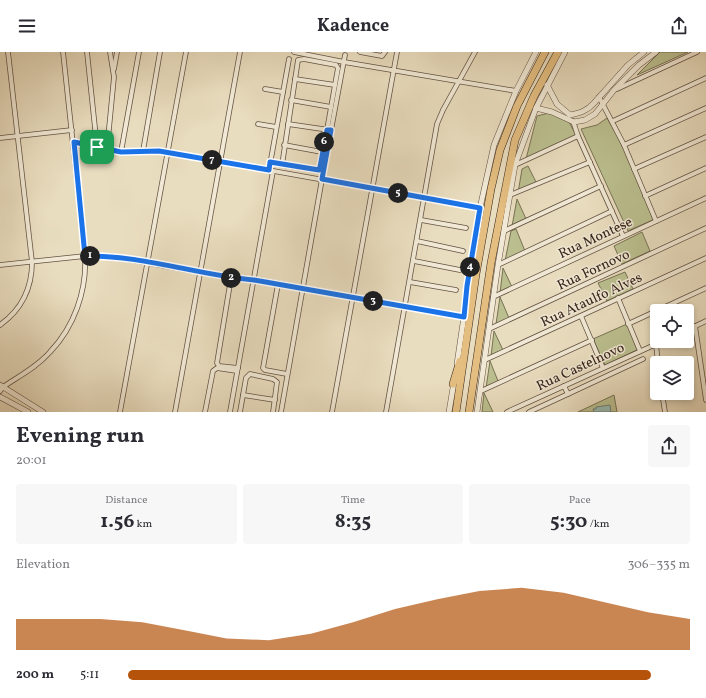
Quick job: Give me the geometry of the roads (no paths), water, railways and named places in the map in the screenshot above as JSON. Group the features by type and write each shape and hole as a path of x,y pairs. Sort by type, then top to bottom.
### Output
{"main road":[{"path":"456,412 478,266 491,189 500,150 517,106 545,52"},
{"path":"469,412 491,263 515,140 534,96 558,52"},
{"path":"453,384 468,336"}],"street":[{"path":"0,325 16,310 23,298 32,276 32,262 8,52"},
{"path":"43,412 1,388 46,357 58,343 66,331 79,303 84,287 86,273 85,256 74,142 63,52"},
{"path":"87,52 97,147"},
{"path":"110,52 114,76"},
{"path":"108,149 117,52"},
{"path":"121,152 139,52"},
{"path":"142,151 160,52"},
{"path":"120,412 186,52"},
{"path":"175,412 240,52"},
{"path":"295,52 344,62 516,91"},
{"path":"360,52 382,56 385,52"},
{"path":"332,412 397,52"},
{"path":"386,412 414,261 437,124 442,110 475,52"},
{"path":"449,412 480,208 494,145 516,91 536,52"},
{"path":"477,412 493,297 515,165 536,108 565,52"},
{"path":"570,115 581,113 588,109 628,65 644,52"},
{"path":"536,108 552,112 574,122 585,120 603,104 614,90 639,65 656,52"},
{"path":"614,90 697,52"},
{"path":"281,412 322,179 329,130 346,55"},
{"path":"230,412 254,280 271,171 270,162 289,59"},
{"path":"270,162 282,165 319,170 322,152 329,130 330,107 338,68 336,65 304,59 299,60 291,100 282,165"},
{"path":"613,121 706,78"},
{"path":"295,79 334,85"},
{"path":"547,85 557,104 570,115 574,122 578,136 623,236"},
{"path":"264,89 283,92"},
{"path":"600,97 624,145 656,221"},
{"path":"291,100 330,107"},
{"path":"624,145 706,108"},
{"path":"258,124 276,127"},
{"path":"288,124 329,130"},
{"path":"0,138 72,130"},
{"path":"515,165 578,136"},
{"path":"634,169 706,137"},
{"path":"74,142 121,152 168,152 480,208"},
{"path":"284,145 322,152"},
{"path":"510,195 590,162"},
{"path":"646,196 706,168"},
{"path":"504,231 601,186"},
{"name":"Rua Montese","path":"493,297 706,198"},
{"path":"498,265 612,211"},
{"path":"420,220 466,228"},
{"name":"Rua Fornovo","path":"489,329 706,228"},
{"path":"417,241 464,251"},
{"path":"0,265 85,256 110,256 464,317"},
{"name":"Rua Ataulfo Alves","path":"485,360 706,258"},
{"path":"414,261 460,270"},
{"path":"231,278 217,364 219,366 237,369"},
{"path":"410,282 456,290"},
{"path":"278,284 263,368 265,370 288,374"},
{"path":"628,324 706,288"},
{"path":"618,298 640,351"},
{"path":"581,316 603,368"},
{"path":"706,321 695,326 706,400"},
{"path":"481,391 592,340"},
{"name":"Rua Castelnovo","path":"507,412 650,347"},
{"path":"529,412 643,360"},
{"path":"205,412 213,371 217,368 237,369"},
{"path":"240,412 246,378 249,374 273,379 278,384 273,412"},
{"path":"564,386 568,394"},
{"path":"243,395 275,400"},
{"path":"0,397 28,412"},
{"path":"663,400 665,412"}],"water":[{"path":"610,405 611,412 594,412 593,409 596,409 596,407"}]}
